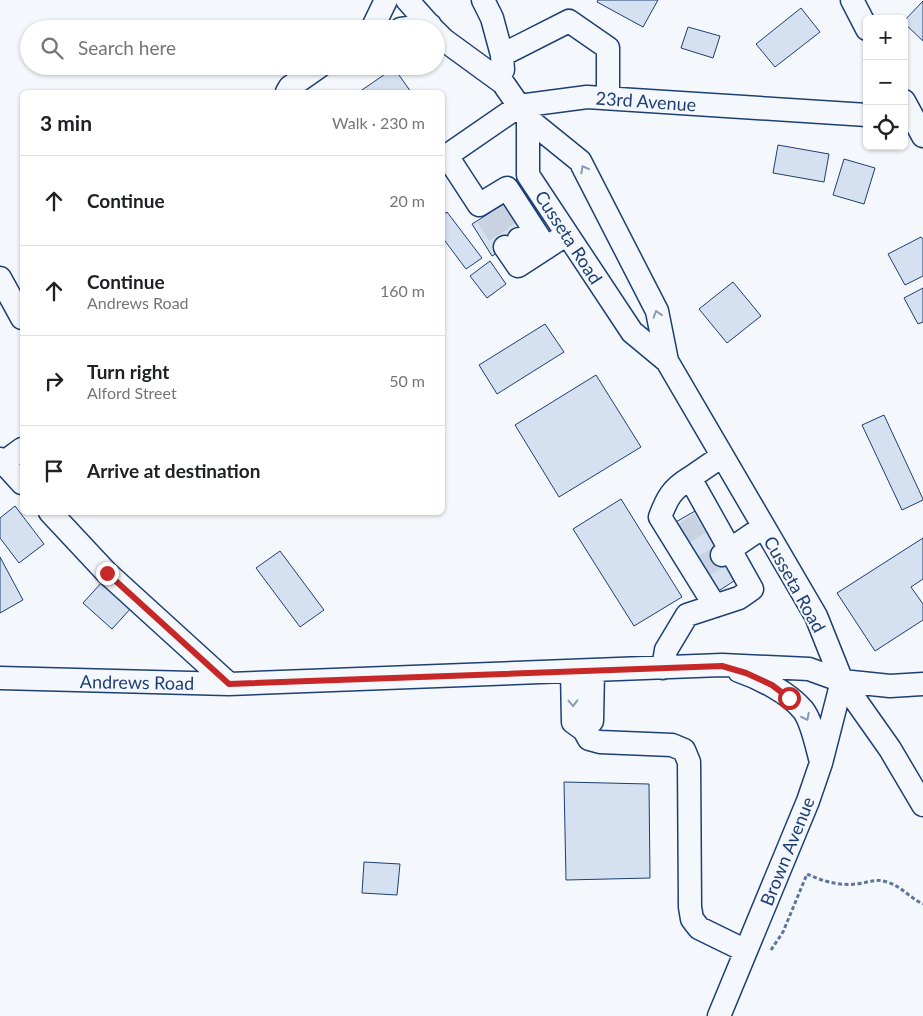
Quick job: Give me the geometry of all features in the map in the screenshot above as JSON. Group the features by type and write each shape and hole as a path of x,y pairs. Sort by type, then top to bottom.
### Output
{"street":[{"path":"376,20 386,0"},
{"name":"Cusseta Road","path":"407,0 425,20"},
{"path":"483,0 492,18 502,56 503,83"},
{"path":"852,0 863,21"},
{"path":"502,56 569,21 608,48 608,98"},
{"name":"Cusseta Road","path":"445,41 503,83 523,113 580,161 657,311 667,361 816,616 842,681 890,749 923,805"},
{"path":"288,90 307,75"},
{"name":"23rd Avenue","path":"445,158 523,113 587,97 863,116"},
{"name":"Cusseta Road","path":"523,113 528,175 632,332 667,361"},
{"path":"445,158 490,206 507,188 525,248 567,234"},
{"path":"0,278 20,314"},
{"path":"20,450 1,463 20,481"},
{"path":"715,606 698,570 678,537 660,517 667,500 679,484 722,456"},
{"path":"664,668 666,650 687,615 739,598 752,589 726,552 707,519 690,478"},
{"path":"53,515 107,573 229,684"},
{"path":"726,552 764,527"},
{"path":"722,666 746,673 772,685 804,711 812,729 821,763"},
{"name":"Andrews Road","path":"0,678 229,684 722,666 809,669 842,681 890,686 923,684"},
{"path":"582,671 592,721 584,730 589,739 600,742 672,745 684,750 689,762 690,907 692,918 699,928 756,955"},
{"name":"Brown Avenue","path":"719,1016 756,955 821,763 842,681"}],"path":[{"path":"756,955 783,932 807,874 833,884 857,884 876,880 886,882 901,888 923,904"}],"building":[{"path":"598,0 658,0 643,27 597,2"},
{"path":"923,1 923,41 908,27 908,17"},
{"path":"801,8 820,32 775,67 756,44"},
{"path":"688,27 720,36 713,58 681,48"},
{"path":"384,75 399,75 410,90 362,90"},
{"path":"778,145 829,154 824,182 773,173"},
{"path":"844,159 875,168 864,204 833,195"},
{"path":"509,201 529,233 492,256 472,224"},
{"path":"447,212 482,258 466,269 445,241 445,214"},
{"path":"921,237 923,239 923,276 905,285 888,254"},
{"path":"490,261 506,284 487,298 470,276"},
{"path":"733,282 761,316 727,343 699,309"},
{"path":"923,288 923,322 918,324 904,298"},
{"path":"545,324 564,352 497,394 479,365"},
{"path":"596,375 641,447 559,497 515,425"},
{"path":"884,415 923,499 902,510 862,425"},
{"path":"621,499 682,597 634,626 573,529"},
{"path":"15,506 44,544 19,563 0,538 0,518"},
{"path":"695,511 737,579 717,592 674,523"},
{"path":"923,538 923,579 911,587 923,604 923,620 875,651 837,593"},
{"path":"280,551 324,610 300,627 256,568"},
{"path":"0,557 23,600 0,613"},
{"path":"103,581 132,607 112,629 83,603"},
{"path":"564,782 649,784 650,878 566,880"},
{"path":"364,862 400,864 397,895 362,893"}],"tunnel":[{"path":"500,207 519,239"},
{"path":"487,216 505,247"},
{"path":"681,535 702,522"},
{"path":"702,567 722,555"}],"route":[{"path":"107,573 229,684 722,666 746,673 772,685 789,698"}]}
